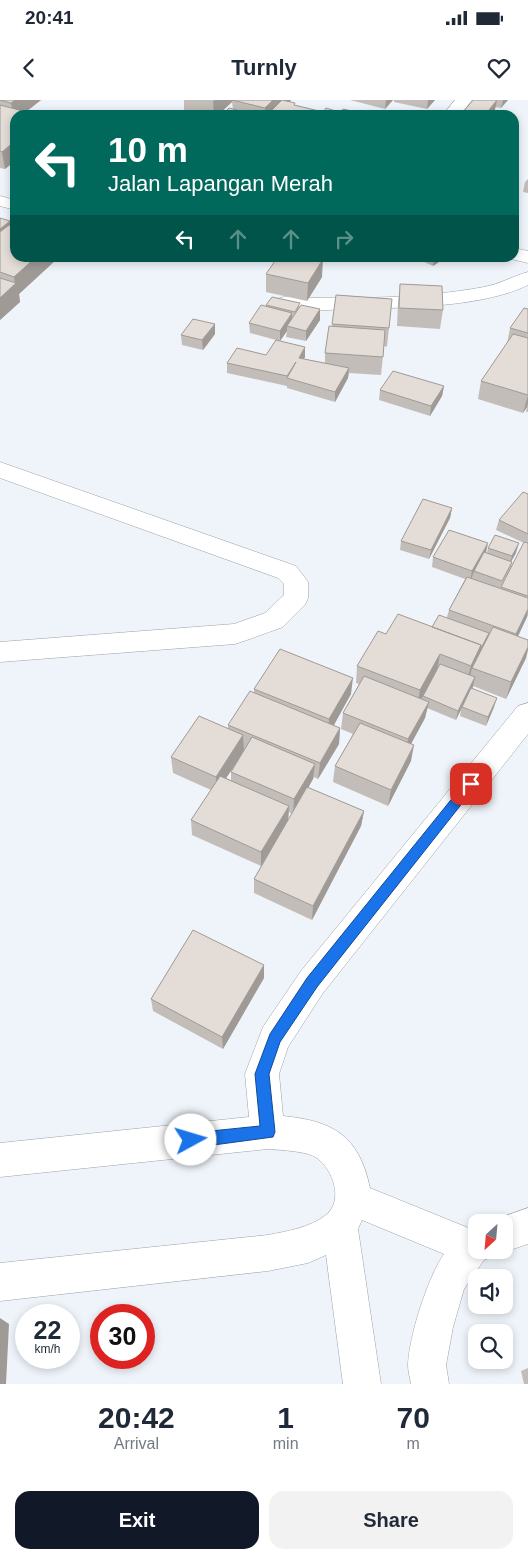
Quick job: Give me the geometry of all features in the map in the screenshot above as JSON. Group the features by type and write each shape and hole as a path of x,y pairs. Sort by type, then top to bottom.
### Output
{"street":[{"path":"456,110 464,100"},
{"path":"284,303 312,304 445,297 481,293 520,284 528,278"},
{"path":"0,470 287,572 296,582 296,598 274,620 235,634 0,652"},
{"path":"268,1132 262,1074 275,1038 312,982 528,714"},
{"path":"0,1160 268,1132 290,1134 326,1142 348,1167 347,1213 362,1384"},
{"path":"347,1213 468,1239"},
{"path":"0,1282 268,1253 308,1244 347,1213"},
{"path":"513,1231 528,1226"},
{"path":"430,1384 427,1365 434,1327 448,1280 468,1259"}],"building":[{"path":"0,100 15,100 11,103"},
{"path":"232,100 273,100 265,108"},
{"path":"282,100 315,110 272,110"},
{"path":"473,100 497,100 489,110 465,110"},
{"path":"0,105 19,110 10,110 10,145 2,152 0,151"},
{"path":"0,218 10,221 0,229"},
{"path":"10,225 10,262 31,262 14,277 0,272 0,232"},
{"path":"274,262 321,262 308,283 266,274"},
{"path":"0,278 16,283 0,298"},
{"path":"400,284 442,286 443,310 399,308"},
{"path":"336,295 392,299 389,328 332,324"},
{"path":"272,297 300,303 295,312 266,305"},
{"path":"261,305 292,313 280,331 249,323"},
{"path":"301,305 320,309 306,331 287,326"},
{"path":"524,308 528,309 528,333 510,328"},
{"path":"193,319 215,324 202,340 181,335"},
{"path":"329,326 385,330 383,357 325,353"},
{"path":"513,334 528,338 528,395 481,381"},
{"path":"276,340 305,347 299,358 349,368 335,392 287,378 296,362 287,376 227,363 237,348 266,355"},
{"path":"393,371 444,386 431,406 380,390"},
{"path":"523,492 528,494 528,534 499,520"},
{"path":"423,499 452,508 431,550 401,541"},
{"path":"449,530 488,543 472,571 433,557"},
{"path":"495,535 519,543 512,556 488,548"},
{"path":"524,542 528,543 528,596 501,587"},
{"path":"484,552 512,562 502,581 474,571"},
{"path":"467,577 528,598 528,609 516,634 449,610"},
{"path":"398,614 481,645 471,666 440,654 420,690 357,666 378,631 386,634"},
{"path":"439,615 489,633 480,650 481,645 432,627"},
{"path":"493,627 528,640 528,647 511,682 472,668"},
{"path":"280,649 353,678 329,719 254,689"},
{"path":"440,664 475,677 458,711 423,696"},
{"path":"364,676 429,702 408,739 343,713"},
{"path":"471,688 497,698 488,717 462,707"},
{"path":"250,691 340,728 320,763 228,725"},
{"path":"199,716 243,735 216,777 171,757"},
{"path":"360,723 414,745 391,790 335,766"},
{"path":"252,737 315,764 294,799 231,772"},
{"path":"220,776 289,806 261,852 191,820"},
{"path":"307,787 364,811 313,906 254,879"},
{"path":"193,930 264,965 222,1037 151,999"}],"route":[{"path":"191,1140 268,1132 262,1074 275,1038 312,982 471,784"}]}
